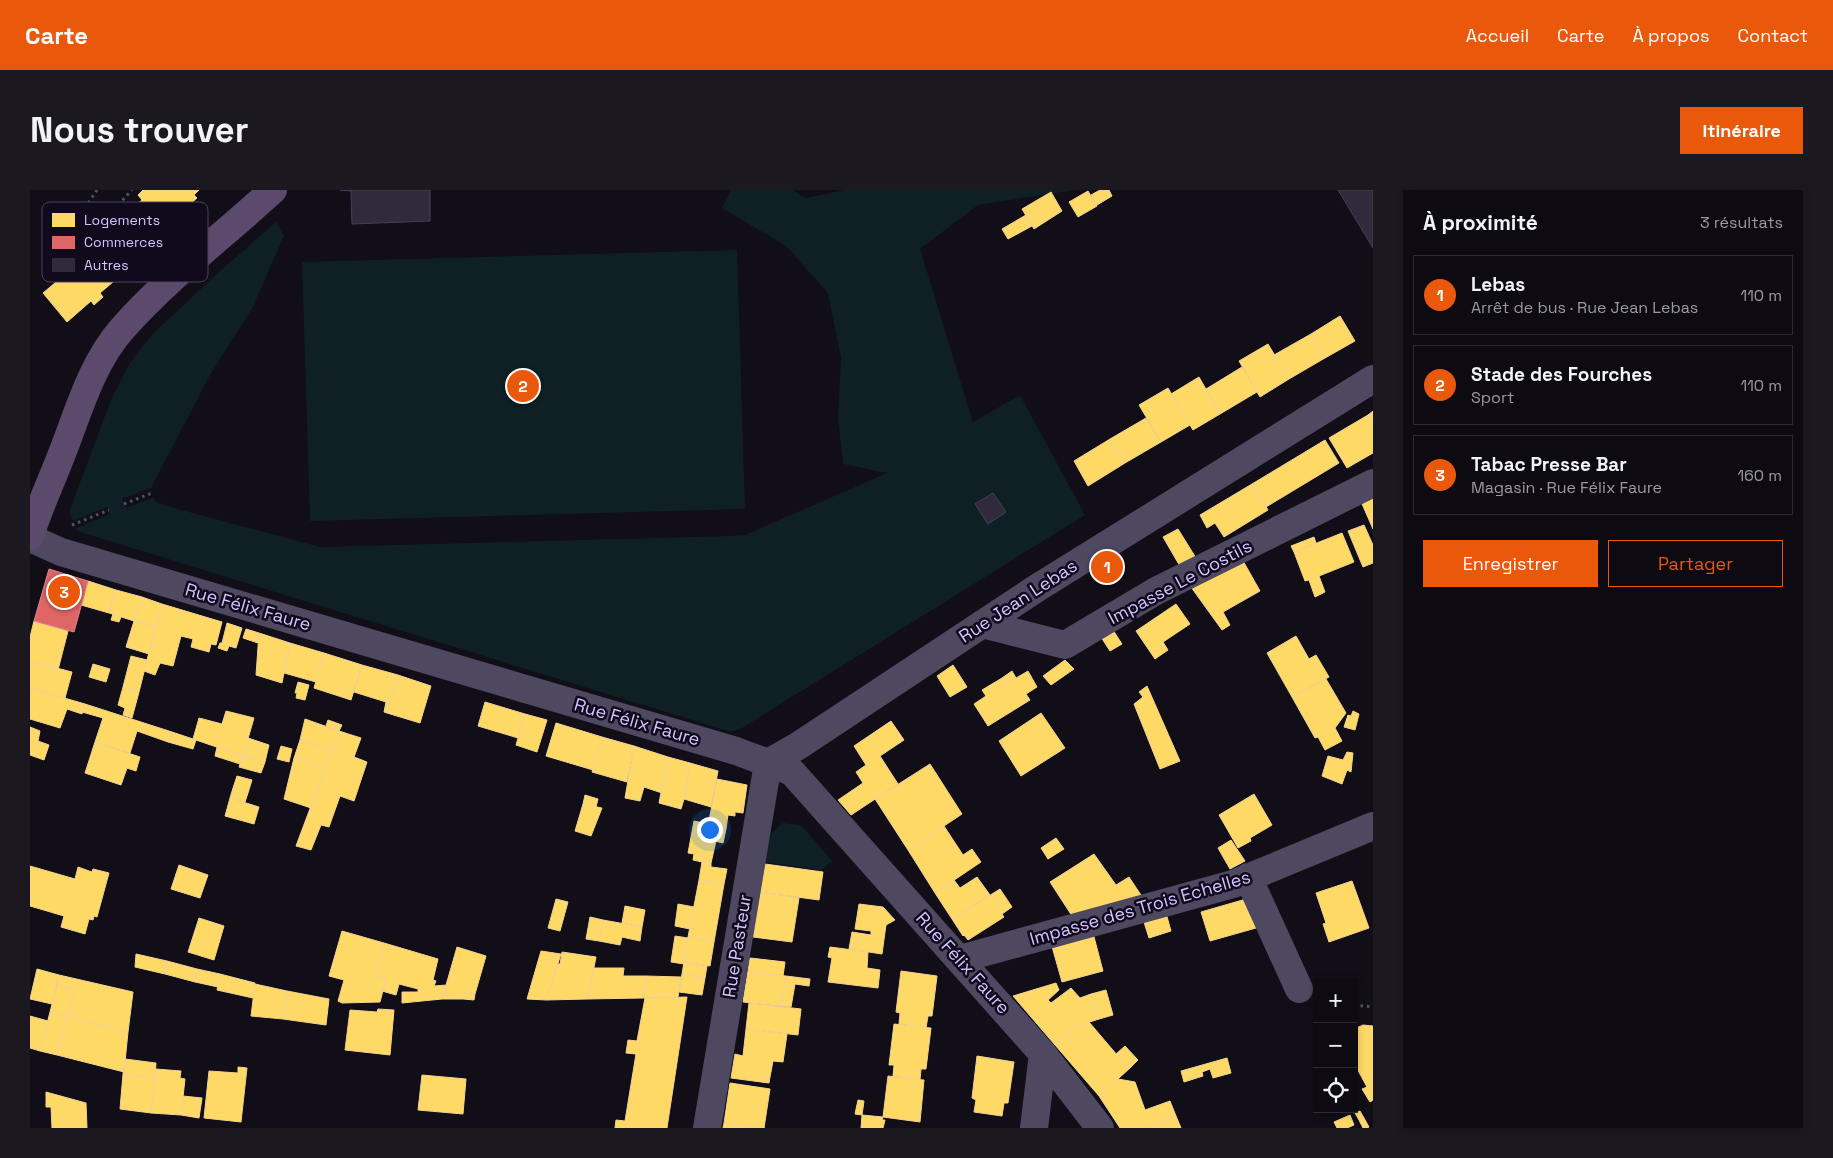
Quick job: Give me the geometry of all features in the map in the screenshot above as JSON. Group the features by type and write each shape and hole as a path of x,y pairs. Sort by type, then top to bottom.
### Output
{"main road":[{"path":"208,247 273,190"},
{"path":"30,537 40,506 100,359 121,330 170,282"}],"street":[{"name":"Rue Jean Lebas","path":"768,763 798,746 1037,588 1373,380"},
{"name":"Impasse Le Costils","path":"982,624 1065,645 1156,591 1373,483"},
{"name":"Rue Félix Faure","path":"30,537 69,555 736,751 792,772 1043,1054 1100,1128"},
{"name":"Rue Pasteur","path":"707,1128 768,763"},
{"name":"Impasse des Trois Echelles","path":"960,959 1233,884 1373,826"},
{"path":"1248,878 1299,989"},
{"path":"1034,1128 1043,1054"}],"path":[{"path":"89,202 97,190"},
{"path":"121,202 132,190"},
{"path":"124,504 152,493"},
{"path":"74,524 109,510"},
{"path":"1358,1005 1373,1007"}],"shaded area":[{"path":"731,190 793,190 806,198 845,190 1075,190 978,205 920,249 973,422 1020,395 1085,515 742,728 731,732 77,531 76,528 110,514 107,507 73,521 69,512 111,400 130,363 159,328 276,222 284,235 253,307 211,373 151,488 122,499 126,508 154,497 156,502 174,508 320,547 730,536 745,535 887,473 843,464 838,418 841,358 828,293 786,246 722,208"},
{"path":"737,250 745,509 310,521 302,262"},
{"path":"782,823 801,825 832,861 821,870 765,862 771,834"}],"building: Logements":[{"path":"143,190 199,190 194,195 197,198 192,202 140,202 142,200 138,195"},
{"path":"1100,190 1109,190 1112,196 1097,205 1091,195"},
{"path":"1088,191 1097,206 1078,217 1069,202"},
{"path":"1051,192 1062,211 1034,229 1022,209"},
{"path":"1026,215 1032,226 1008,239 1002,229"},
{"path":"56,282 113,282 100,293 103,297 94,305 91,301 67,322 43,293"},
{"path":"1340,316 1355,341 1325,358 1311,334"},
{"path":"1311,334 1325,358 1289,379 1274,355"},
{"path":"1268,344 1289,379 1260,397 1239,361"},
{"path":"1242,367 1257,392 1220,414 1206,389"},
{"path":"1199,377 1220,414 1193,430 1171,394"},
{"path":"1168,388 1190,425 1161,442 1139,405"},
{"path":"1373,411 1373,424 1368,415"},
{"path":"1368,415 1373,424 1373,453 1347,468 1329,438"},
{"path":"1146,418 1161,442 1125,463 1110,439"},
{"path":"1110,439 1125,463 1088,486 1074,461"},
{"path":"1325,440 1339,463 1266,507 1252,484"},
{"path":"1252,484 1268,510 1224,537 1215,523 1207,528 1200,515"},
{"path":"1373,491 1373,529 1359,497"},
{"path":"1364,525 1373,545 1373,563 1363,567 1348,531"},
{"path":"1178,529 1196,558 1181,568 1163,537"},
{"path":"1342,533 1354,562 1319,576 1325,592 1315,597 1309,580 1305,581 1294,552"},
{"path":"1314,537 1316,543 1294,552 1291,546"},
{"path":"1242,559 1260,591 1223,612 1230,625 1222,630 1191,587"},
{"path":"88,581 116,590 109,613 81,605"},
{"path":"116,590 142,597 134,621 109,613"},
{"path":"142,597 162,604 156,627 134,621"},
{"path":"162,604 222,622 216,645 211,644 209,652 191,647 193,639 181,636 173,666 160,663 155,675 144,671"},
{"path":"1176,604 1190,624 1163,642 1168,650 1155,659 1136,631"},
{"path":"113,614 121,617 119,622 111,620"},
{"path":"34,621 68,631 58,670 30,661 30,637"},
{"path":"134,621 156,627 149,654 126,647"},
{"path":"227,623 242,628 236,648 229,646 227,651 218,648 220,643 222,643"},
{"path":"1111,627 1122,644 1110,651 1099,634"},
{"path":"246,629 259,633 258,643 243,638"},
{"path":"259,633 290,643 282,683 256,675"},
{"path":"1296,636 1309,659 1316,655 1329,677 1292,697 1267,653"},
{"path":"290,643 324,653 316,682 284,673"},
{"path":"324,653 362,665 351,700 314,688"},
{"path":"131,656 147,660 139,692 123,687"},
{"path":"1065,660 1074,669 1051,685 1043,676"},
{"path":"30,661 72,672 65,698 30,688"},
{"path":"93,664 110,669 106,682 89,677"},
{"path":"362,665 398,675 387,713 384,712 386,702 354,692"},
{"path":"953,665 967,687 950,697 937,676"},
{"path":"1012,671 1016,678 1006,684 1002,678"},
{"path":"1028,671 1037,687 1026,694 1030,700 988,726 974,704 986,696 982,690 1002,678 1006,684"},
{"path":"398,675 431,686 420,723 387,713"},
{"path":"1326,679 1346,713 1335,728 1342,741 1325,750 1318,737 1315,738 1292,697"},
{"path":"298,682 309,685 305,700 296,698 297,693 295,693"},
{"path":"1147,686 1180,761 1160,769 1134,704 1143,697 1139,692"},
{"path":"123,687 139,692 132,718 123,715 125,708 118,705"},
{"path":"30,688 85,704 82,714 67,709 60,728 30,719"},
{"path":"485,702 525,714 518,738 478,726"},
{"path":"85,704 172,732 168,742 137,731 130,753 95,742 103,718 82,712"},
{"path":"226,711 254,718 243,756 193,739 199,718 222,724"},
{"path":"1353,711 1359,714 1355,730 1344,727 1348,715 1351,716"},
{"path":"1041,713 1065,748 1021,776 999,741"},
{"path":"525,714 547,720 537,752 516,745"},
{"path":"305,719 339,731 332,750 300,740"},
{"path":"328,720 342,725 339,731 326,726"},
{"path":"891,721 904,740 880,756 898,784 851,815 838,800 863,783 856,772 866,765 854,746"},
{"path":"556,723 602,737 593,770 546,756"},
{"path":"30,727 40,731 38,741 49,745 44,760 30,755"},
{"path":"339,731 361,738 354,757 367,762 354,801 340,796 329,827 321,825 311,850 296,846"},
{"path":"172,732 196,740 193,749 168,742"},
{"path":"602,737 634,746 627,782 592,772"},
{"path":"248,738 269,745 265,762 243,756"},
{"path":"300,740 332,750 325,769 294,758"},
{"path":"95,742 140,757 136,771 127,768 121,785 85,773"},
{"path":"281,746 292,749 289,762 277,759"},
{"path":"634,746 668,757 662,793 644,787 640,801 625,798"},
{"path":"217,747 243,756 240,764 215,756"},
{"path":"1347,752 1353,753 1351,772 1347,770 1342,784 1322,776 1328,756 1343,760"},
{"path":"243,756 265,762 261,773 239,767"},
{"path":"668,757 690,763 681,809 659,803"},
{"path":"294,758 325,769 311,808 284,799"},
{"path":"690,763 718,771 711,807 684,799"},
{"path":"930,764 962,814 908,850 875,799"},
{"path":"237,776 252,780 248,793 233,788"},
{"path":"717,779 747,785 743,813 735,812 735,816 728,815 726,829 708,826"},
{"path":"233,788 248,793 245,802 230,798"},
{"path":"1254,794 1272,825 1250,838 1251,841 1238,848 1219,815"},
{"path":"585,795 598,799 596,807 583,804"},
{"path":"230,798 259,807 254,824 225,816"},
{"path":"583,804 602,808 591,836 575,831"},
{"path":"694,821 709,824 702,862 693,860 694,854 688,853"},
{"path":"708,826 726,829 723,843 706,839"},
{"path":"944,826 963,855 972,849 981,862 935,893 908,850"},
{"path":"1056,838 1064,849 1048,859 1041,848"},
{"path":"706,839 716,841 711,863 702,862"},
{"path":"1231,840 1245,861 1230,869 1218,848"},
{"path":"1094,854 1116,885 1129,877 1143,898 1074,919 1050,882"},
{"path":"702,862 711,863 711,867 727,869 724,884 699,880"},
{"path":"765,864 823,872 819,900 760,892"},
{"path":"179,865 208,875 200,898 171,889"},
{"path":"30,866 75,879 78,867 92,872 93,869 109,873 97,917 94,916 93,920 89,919 85,934 61,927 64,916 30,906"},
{"path":"977,877 990,895 952,919 935,893 954,880 960,888"},
{"path":"699,880 724,884 714,942 688,937"},
{"path":"1352,881 1369,928 1329,942 1323,924 1326,923 1316,893"},
{"path":"1000,889 1012,907 1002,914 1004,917 968,940 963,936 952,919"},
{"path":"760,892 799,898 792,942 753,937"},
{"path":"556,899 568,902 560,931 548,928"},
{"path":"1246,899 1256,928 1210,941 1201,912"},
{"path":"678,904 694,907 690,929 675,926"},
{"path":"859,904 883,907 895,920 886,925 882,954 849,949 852,932 871,935 871,931 855,929"},
{"path":"625,906 645,910 642,927 622,923"},
{"path":"1166,913 1171,931 1149,938 1143,919"},
{"path":"590,917 603,920 599,941 586,939"},
{"path":"199,918 224,926 214,960 188,952"},
{"path":"603,920 642,927 640,941 622,937 620,945 599,941"},
{"path":"342,931 384,943 375,976 386,979 380,1002 342,1003 338,1001 344,980 329,976"},
{"path":"1093,933 1103,971 1062,982 1051,943"},
{"path":"675,936 688,938 684,964 671,962"},
{"path":"688,937 714,942 710,966 684,962"},
{"path":"384,943 438,959 433,980 436,981 434,986 447,985 442,999 402,1003 402,992 418,992 418,989 399,984 396,995 382,991 386,979 375,976"},
{"path":"457,947 486,956 475,994 466,991 463,999 442,999"},
{"path":"830,947 868,952 867,968 880,970 878,988 828,982 832,958 828,957"},
{"path":"541,951 561,954 546,1000 527,999"},
{"path":"562,952 596,957 588,999 546,1000 558,964 560,964"},
{"path":"136,954 167,961 165,974 135,967"},
{"path":"750,958 785,962 783,976 748,971"},
{"path":"167,961 197,969 195,982 165,974"},
{"path":"684,962 707,966 705,978 682,974"},
{"path":"594,968 624,968 623,976 646,976 643,998 588,999"},
{"path":"37,969 59,975 52,1004 30,999"},
{"path":"197,969 220,974 218,987 195,982"},
{"path":"748,971 786,976 781,1006 743,1002"},
{"path":"901,971 937,976 932,1016 928,1016 926,1028 899,1024 900,1013 896,1012"},
{"path":"220,974 255,983 253,998 217,990"},
{"path":"682,974 705,978 702,995 679,992"},
{"path":"59,975 133,992 128,1032 67,1016 74,989 57,985"},
{"path":"646,976 681,977 678,997 643,998"},
{"path":"786,976 810,979 809,986 795,984 791,1007 781,1006"},
{"path":"1056,983 1059,990 1048,1000 1051,1003 1071,988 1080,998 1091,994 1099,1019 1077,1026 1055,1045 1013,996"},
{"path":"255,984 287,991 283,1019 251,1016"},
{"path":"57,985 74,989 67,1016 50,1012"},
{"path":"1106,990 1113,1015 1099,1019 1091,994"},
{"path":"287,991 329,999 326,1025 283,1019"},
{"path":"466,991 475,994 474,1000 463,999"},
{"path":"687,997 667,1128 615,1128 616,1120 625,1121 636,1054 626,1053 628,1040 637,1041 645,998"},
{"path":"749,1003 801,1009 798,1035 746,1029"},
{"path":"378,1009 394,1010 390,1055 345,1050 350,1010 377,1012"},
{"path":"50,1012 67,1016 57,1055 40,1051"},
{"path":"30,1016 48,1021 40,1051 30,1048"},
{"path":"67,1016 128,1032 124,1072 57,1055"},
{"path":"1089,1022 1129,1069 1099,1096 1055,1045 1077,1026"},
{"path":"894,1024 931,1028 926,1069 921,1069 920,1080 893,1076 894,1065 889,1065"},
{"path":"1363,1025 1373,1026 1373,1100 1370,1102 1362,1089 1367,1087 1358,1070 1358,1027"},
{"path":"746,1029 787,1034 783,1062 773,1061 770,1077 762,1075 761,1082 731,1078 735,1054 743,1056"},
{"path":"1125,1046 1138,1060 1129,1069 1116,1054"},
{"path":"977,1056 1014,1062 1008,1103 1004,1103 1002,1116 974,1112 976,1100 972,1098"},
{"path":"1227,1058 1231,1073 1213,1078 1210,1069 1202,1072 1203,1076 1184,1082 1181,1071"},
{"path":"125,1059 156,1063 155,1078 123,1074"},
{"path":"238,1067 247,1068 241,1122 204,1118 209,1071 238,1073"},
{"path":"156,1069 181,1071 180,1078 185,1079 181,1115 151,1113"},
{"path":"123,1074 155,1078 151,1113 120,1109"},
{"path":"422,1075 466,1079 463,1114 418,1110"},
{"path":"762,1075 770,1077 769,1083 761,1082"},
{"path":"888,1076 924,1080 920,1122 883,1117"},
{"path":"1118,1079 1135,1082 1145,1110 1170,1101 1176,1116 1146,1128 1120,1128 1099,1096"},
{"path":"730,1083 770,1089 764,1128 724,1123"},
{"path":"46,1092 86,1103 87,1128 52,1128 51,1107 46,1107"},
{"path":"183,1096 202,1098 199,1118 181,1115"},
{"path":"858,1100 864,1101 862,1115 855,1114"},
{"path":"1360,1111 1364,1118 1359,1120 1355,1113"},
{"path":"862,1115 883,1117 882,1120 885,1120 883,1128 861,1128"},
{"path":"1350,1115 1354,1125 1347,1128 1337,1128 1334,1122"},
{"path":"1176,1116 1181,1128 1146,1128 1147,1127"},
{"path":"1364,1118 1369,1127 1367,1128 1363,1128 1359,1120"},
{"path":"724,1123 764,1128 723,1128"}],"building: Commerces":[{"path":"49,569 88,581 74,632 34,621"}],"building: Autres":[{"path":"340,190 430,190 430,221 352,224 351,191"},
{"path":"1338,190 1373,190 1373,248"},
{"path":"993,493 1006,512 988,524 975,504"}],"place":[{"name":"Stade des Fourches","path":"523,386"},
{"name":"Lebas","path":"1107,567"},
{"name":"Tabac Presse Bar","path":"64,592"}]}
